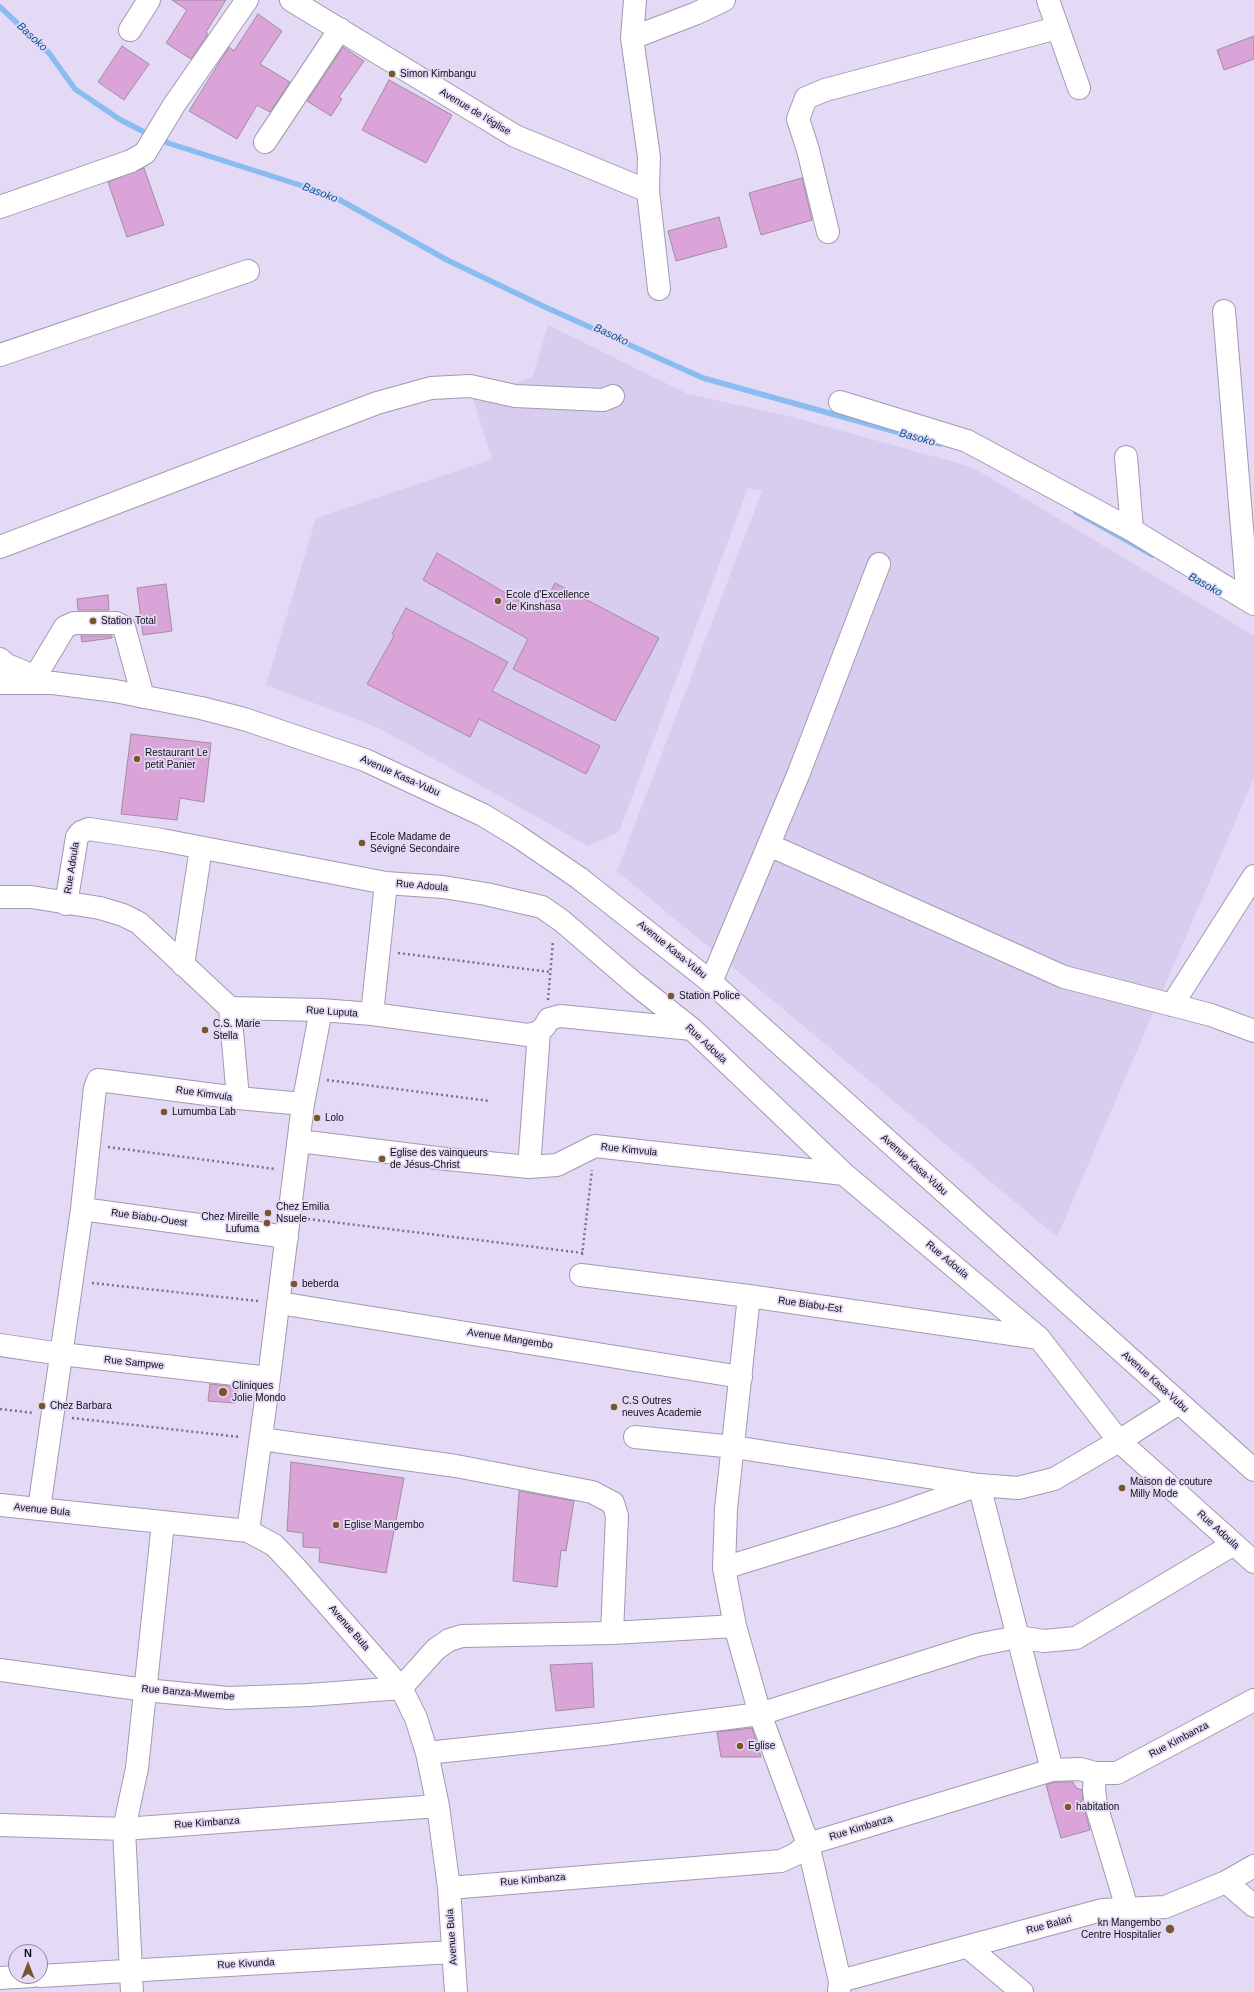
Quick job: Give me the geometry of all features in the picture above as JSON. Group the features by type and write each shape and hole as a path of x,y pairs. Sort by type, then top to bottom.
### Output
{"street":[{"path":"130,30 150,0"},
{"path":"0,207 131,161 145,153 174,105 247,0"},
{"name":"Avenue de l'église","path":"292,0 515,136 648,191"},
{"path":"635,0 632,38 648,157 648,191 658,289"},
{"path":"632,38 697,13 724,0"},
{"path":"1048,0 1079,88"},
{"path":"828,232 808,150 798,119 806,98 825,90 1057,28"},
{"path":"265,142 340,29"},
{"path":"0,355 248,271"},
{"path":"1224,311 1251,602"},
{"path":"0,547 377,403 431,388 470,386 515,396 603,400 613,396"},
{"path":"840,402 967,441 1132,530 1251,602"},
{"path":"1126,457 1132,530"},
{"path":"711,982 798,775 880,564"},
{"path":"44,680 65,628 74,623 116,622 124,627 143,697"},
{"name":"Avenue Kasa-Vubu","path":"0,659 7,664 44,680 201,708 244,719 321,744 392,772 483,815 516,835 580,878 711,982 1254,1470"},
{"name":"Avenue Kasa-Vubu","path":"0,683 44,680"},
{"name":"Rue Adoula","path":"66,904 77,837 81,832 89,829 201,848 386,883 443,887 486,894 542,907 562,921 634,983 692,1029 844,1174 1039,1338 1119,1441 1254,1562"},
{"path":"769,845 1064,977 1211,1015 1254,1031"},
{"path":"183,965 201,848"},
{"path":"1172,1005 1254,876"},
{"path":"372,1014 386,883"},
{"path":"0,897 31,897 66,904 100,908 123,915 139,923 230,1008 238,1098"},
{"name":"Rue Luputa","path":"230,1008 321,1010 372,1014 528,1035 542,1029 550,1018 560,1016 692,1029"},
{"path":"248,1531 300,1141 303,1104 321,1010"},
{"path":"530,1167 542,1029"},
{"name":"Rue Kimvula","path":"89,1145 95,1088 98,1080 238,1098 303,1104"},
{"name":"Rue Kimvula","path":"300,1141 437,1158 530,1167 557,1165 595,1146 844,1174"},
{"path":"39,1510 82,1209 89,1145"},
{"name":"Rue Biabu-Ouest","path":"82,1209 288,1227"},
{"name":"Rue Biabu-Est","path":"581,1275 749,1296 1039,1338"},
{"path":"749,1296 734,1447 726,1509 724,1568 735,1626 760,1714 808,1844 840,1986"},
{"name":"Avenue Mangembo","path":"279,1303 741,1376"},
{"name":"Rue Sampwe","path":"0,1345 61,1354 269,1378"},
{"path":"635,1437 734,1447 979,1485 1018,1488 1054,1479 1119,1441 1179,1403"},
{"path":"261,1439 456,1466 592,1492 613,1503 617,1516 612,1633"},
{"path":"724,1568 895,1515 979,1485"},
{"path":"979,1485 1052,1770"},
{"name":"Avenue Bula","path":"0,1505 248,1531 274,1545 318,1592 401,1688 416,1718 427,1753 438,1806 448,1888 456,1992"},
{"path":"131,1982 124,1829 137,1768 163,1523"},
{"path":"427,1753 596,1735 760,1714 977,1645 1017,1637 1044,1642 1076,1638 1234,1544"},
{"path":"401,1688 436,1649 448,1640 462,1636 612,1633 735,1626"},
{"name":"Rue Banza-Mwembe","path":"0,1670 145,1690 228,1698 401,1688"},
{"name":"Rue Kimbanza","path":"448,1888 781,1861 796,1854 808,1844 1052,1770 1080,1769 1095,1773 1117,1774 1254,1700"},
{"path":"1095,1773 1094,1790 1096,1805 1127,1908"},
{"name":"Rue Kimbanza","path":"0,1825 124,1829 438,1806"},
{"name":"Rue Balari","path":"840,1986 968,1947 1102,1910 1165,1907 1226,1882 1254,1866"},
{"path":"1226,1882 1254,1906"},
{"path":"968,1947 1022,1992"},
{"name":"Rue Kivunda","path":"48,1977 131,1982 452,1952"}],"path":[{"path":"542,1029 554,933 562,921"},
{"path":"380,950 550,972"},
{"path":"308,1078 490,1101"},
{"path":"89,1145 296,1172"},
{"path":"581,1275 595,1146"},
{"path":"288,1227 583,1253"},
{"path":"72,1281 279,1303"},
{"path":"0,1409 261,1439"}],"shaded area":[{"path":"548,325 688,394 792,417 972,467 1254,636 1254,778 1057,1237 617,871 762,491 748,488 619,832 588,846 379,728 266,685 316,518 492,459 473,399 533,376"}],"building":[{"path":"172,0 226,0 206,32 208,34 191,59 166,43 187,10"},
{"path":"258,14 282,31 260,64 290,82 270,112 257,105 237,139 189,111 229,47 234,51"},
{"path":"1254,36 1254,59 1224,70 1217,50"},
{"path":"122,46 149,64 124,100 98,82"},
{"path":"343,47 364,61 339,97 342,99 331,116 307,101"},
{"path":"389,80 452,115 426,163 362,130"},
{"path":"144,168 164,225 127,237 108,182"},
{"path":"802,178 812,220 761,235 749,193"},
{"path":"719,217 727,247 676,261 668,231"},
{"path":"437,553 540,613 555,583 659,638 615,721 513,669 528,639 423,580"},
{"path":"166,584 172,631 143,635 137,588"},
{"path":"108,595 109,610 78,610 77,599"},
{"path":"406,608 508,662 492,691 600,746 586,774 479,719 470,737 367,684 394,636 392,634"},
{"path":"81,636 112,636 112,638 82,642"},
{"path":"131,734 211,743 204,802 180,798 177,820 121,814"},
{"name":"Cliniques Jolie Mondo","path":"210,1384 238,1387 235,1403 208,1401"},
{"path":"291,1462 404,1478 386,1573 319,1562 320,1548 303,1547 303,1533 287,1531"},
{"path":"519,1491 574,1501 566,1551 561,1550 557,1587 513,1581"},
{"path":"592,1663 594,1707 556,1711 550,1665"},
{"name":"Eglise","path":"752,1728 761,1757 721,1757 717,1732"},
{"name":"habitation","path":"1054,1782 1073,1782 1076,1788 1082,1790 1083,1798 1080,1804 1084,1807 1090,1830 1061,1838 1046,1785"}],"waterway":[{"name":"Basoko","path":"0,7 49,53 75,89 119,119 150,135"},
{"name":"Basoko","path":"158,138 168,143 331,195 447,260 545,307 703,378 940,444"},
{"name":"Basoko","path":"1076,512 1153,555"}],"place":[{"name":"Simon Kimbangu","path":"392,74"},
{"name":"Ecole d'Excellence de Kinshasa","path":"498,601"},
{"name":"Station Total","path":"93,621"},
{"name":"Restaurant Le petit Panier","path":"137,759"},
{"name":"Ecole Madame de Sévigné Secondaire","path":"362,843"},
{"name":"Station Police","path":"671,996"},
{"name":"C.S. Marie Stella","path":"205,1030"},
{"name":"Lumumba Lab","path":"164,1112"},
{"name":"Lolo","path":"317,1118"},
{"name":"Eglise des vainqueurs de Jésus-Christ","path":"382,1159"},
{"name":"Chez Emilia Nsuele","path":"268,1213"},
{"name":"Chez Mireille Lufuma","path":"267,1223"},
{"name":"beberda","path":"294,1284"},
{"name":"Cliniques Jolie Mondo","path":"223,1392"},
{"name":"Chez Barbara","path":"42,1406"},
{"name":"C.S Outres neuves Academie","path":"614,1407"},
{"name":"Maison de couture Milly Mode","path":"1122,1488"},
{"name":"Eglise Mangembo","path":"336,1525"},
{"name":"Eglise","path":"740,1746"},
{"name":"habitation","path":"1068,1807"},
{"name":"kn Mangembo Centre Hospitalier","path":"1170,1929"}]}
